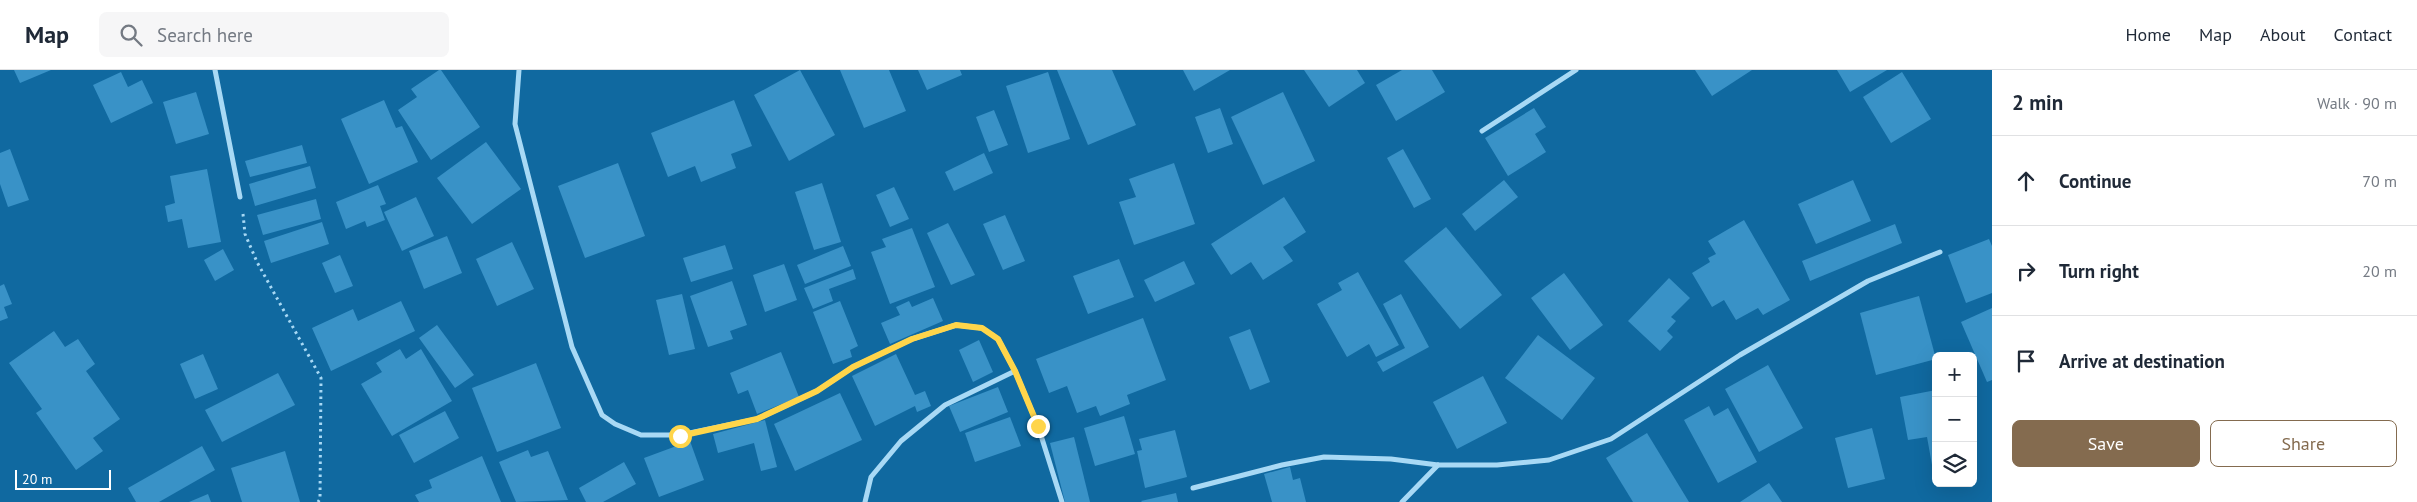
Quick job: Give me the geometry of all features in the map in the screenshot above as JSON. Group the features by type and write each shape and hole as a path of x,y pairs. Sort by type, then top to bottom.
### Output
{"street":[{"path":"215,70 240,198"},
{"path":"518,70 516,124 572,347 602,414 615,424 641,435 680,436 757,419 817,391 853,367 912,339 956,325 982,328 998,339 1015,371 1038,426 1062,502"},
{"path":"1482,131 1576,70"},
{"path":"1193,488 1282,465 1324,457 1392,459 1438,465 1496,464 1549,460 1611,438 1740,355 1860,286 1940,252"},
{"path":"865,502 870,477 901,441 945,405 1015,371"},
{"path":"1402,502 1438,465"}],"path":[{"path":"240,198 245,234 257,262 320,378 318,502"}],"building":[{"path":"14,70 51,70 20,83"},
{"path":"441,70 480,127 431,160 398,110 417,97 411,89"},
{"path":"800,70 835,135 789,161 754,95"},
{"path":"840,70 889,70 906,111 864,128"},
{"path":"918,70 960,70 962,75 927,90"},
{"path":"1057,70 1112,70 1136,125 1088,145"},
{"path":"1183,70 1230,70 1194,91"},
{"path":"1304,70 1357,70 1365,83 1329,107"},
{"path":"1402,70 1432,70 1445,92 1396,121 1376,85"},
{"path":"1695,70 1752,70 1712,96"},
{"path":"1837,70 1887,70 1850,92"},
{"path":"121,72 128,87 142,80 153,103 111,123 93,85"},
{"path":"1048,72 1070,139 1028,153 1006,86"},
{"path":"1902,72 1931,119 1891,143 1863,97"},
{"path":"196,92 209,134 176,144 163,102"},
{"path":"1283,92 1315,161 1263,185 1231,117"},
{"path":"384,100 396,128 402,126 418,162 369,184 341,119"},
{"path":"734,100 752,146 731,154 736,168 701,182 695,166 668,177 651,133"},
{"path":"1220,108 1233,144 1208,153 1195,117"},
{"path":"1534,108 1546,127 1535,134 1546,152 1508,176 1485,138"},
{"path":"994,110 1008,145 989,152 976,117"},
{"path":"486,142 521,189 472,224 437,178"},
{"path":"302,145 307,163 250,177 245,161"},
{"path":"10,149 29,200 8,207 0,184 0,153"},
{"path":"1403,149 1431,199 1414,208 1387,158"},
{"path":"984,153 993,173 954,191 945,172"},
{"path":"618,163 645,236 585,258 558,186"},
{"path":"1174,163 1195,224 1134,245 1119,202 1136,197 1129,179"},
{"path":"310,166 316,188 255,206 249,184"},
{"path":"207,169 221,242 188,248 182,219 168,222 165,206 175,203 170,176"},
{"path":"1504,180 1518,197 1475,231 1462,214"},
{"path":"1853,180 1871,221 1816,244 1798,204"},
{"path":"822,183 841,242 814,250 795,192"},
{"path":"378,185 386,204 380,206 385,220 367,227 365,221 346,229 336,202"},
{"path":"894,187 909,219 890,227 876,195"},
{"path":"416,197 434,236 402,251 384,212"},
{"path":"1284,197 1306,232 1283,247 1293,261 1263,280 1251,262 1231,275 1211,244"},
{"path":"316,199 321,219 263,235 257,215"},
{"path":"1005,215 1025,261 1003,270 983,224"},
{"path":"1744,220 1790,300 1763,315 1758,308 1736,320 1724,300 1712,307 1692,273 1710,262 1708,258 1716,254 1708,241"},
{"path":"322,222 329,244 271,263 264,241"},
{"path":"948,223 975,275 951,285 927,233"},
{"path":"1895,224 1902,243 1810,281 1802,261"},
{"path":"1446,227 1502,295 1460,329 1404,261"},
{"path":"912,228 935,287 890,304 871,252 886,247 882,239"},
{"path":"447,236 462,273 424,289 409,251"},
{"path":"1989,239 1992,246 1992,293 1966,303 1948,255"},
{"path":"512,242 534,289 497,306 476,259"},
{"path":"725,245 733,269 691,282 683,258"},
{"path":"843,246 851,266 805,284 797,265"},
{"path":"223,249 234,270 215,281 204,260"},
{"path":"340,255 353,286 335,293 322,263"},
{"path":"1119,259 1134,297 1088,314 1073,276"},
{"path":"1184,261 1195,284 1155,302 1144,280"},
{"path":"784,264 797,300 765,312 753,275"},
{"path":"853,269 856,279 829,289 833,301 813,309 804,288"},
{"path":"1358,272 1399,345 1376,357 1369,344 1347,357 1317,304 1342,290 1338,283"},
{"path":"1564,273 1603,325 1570,350 1531,298"},
{"path":"1669,278 1690,298 1671,317 1676,321 1667,331 1673,337 1660,351 1628,321"},
{"path":"732,281 747,325 730,331 733,339 708,347 690,296"},
{"path":"4,284 12,304 4,307 8,318 0,321 0,286"},
{"path":"682,294 695,349 669,355 656,300"},
{"path":"1401,294 1429,347 1383,372 1377,362 1405,348 1383,304"},
{"path":"1919,296 1934,352 1932,352 1932,360 1876,375 1860,313"},
{"path":"933,298 943,321 890,344 881,323 900,315 896,307 909,301 912,307"},
{"path":"401,301 415,331 331,371 312,328 353,309 358,321"},
{"path":"840,301 858,346 850,350 852,357 833,364 813,312"},
{"path":"1992,308 1992,380 1987,382 1977,359 1977,352 1974,352 1961,322"},
{"path":"1143,318 1166,380 1127,395 1130,404 1100,416 1096,406 1077,413 1067,386 1049,393 1036,359"},
{"path":"437,325 474,375 455,388 419,338"},
{"path":"1250,329 1270,382 1250,390 1229,337"},
{"path":"54,331 65,347 78,339 95,364 86,371 120,419 93,438 103,451 76,470 36,413 42,409 9,363"},
{"path":"1538,335 1595,378 1562,420 1505,378"},
{"path":"979,340 993,372 973,382 959,350"},
{"path":"400,349 406,359 421,349 452,401 392,436 361,384 382,372 376,363"},
{"path":"781,352 799,397 757,414 748,390 738,394 730,373"},
{"path":"203,354 218,389 195,399 180,364"},
{"path":"896,354 915,395 925,391 931,406 917,412 915,406 875,426 852,376"},
{"path":"536,363 561,428 497,452 472,388"},
{"path":"1768,365 1803,428 1759,452 1725,389"},
{"path":"278,373 295,405 222,442 205,410"},
{"path":"1483,376 1507,423 1457,449 1433,402"},
{"path":"998,387 1008,412 960,432 949,406"},
{"path":"1932,391 1932,465 1927,437 1908,440 1900,397"},
{"path":"840,393 862,440 795,471 774,424"},
{"path":"1709,406 1714,416 1728,408 1757,462 1718,483 1684,420"},
{"path":"445,411 459,438 414,463 399,435"},
{"path":"1124,416 1135,454 1095,466 1084,428"},
{"path":"1010,417 1021,446 975,462 965,433"},
{"path":"765,420 777,467 761,471 754,443 718,453 713,434"},
{"path":"1872,428 1885,479 1848,488 1835,438"},
{"path":"1175,430 1187,477 1145,488 1137,451 1142,450 1139,439"},
{"path":"1647,433 1689,502 1633,502 1606,458"},
{"path":"1074,437 1090,502 1065,502 1050,443"},
{"path":"690,441 704,480 659,497 644,458"},
{"path":"202,446 215,470 159,502 136,502 128,488"},
{"path":"528,450 531,457 548,451 568,500 516,502 499,462"},
{"path":"285,451 300,502 242,502 231,468"},
{"path":"482,456 501,502 419,502 415,495 432,488 429,480"},
{"path":"624,462 636,484 603,502 586,502 579,488"},
{"path":"1290,467 1293,480 1300,478 1306,502 1272,502 1264,474"},
{"path":"1769,483 1782,502 1740,502"},
{"path":"1176,493 1178,502 1141,501"},
{"path":"208,494 211,502 189,502"}],"route":[{"path":"680,436 757,419 817,391 853,367 912,339 956,325 982,328 998,339 1015,371 1038,426"}]}
